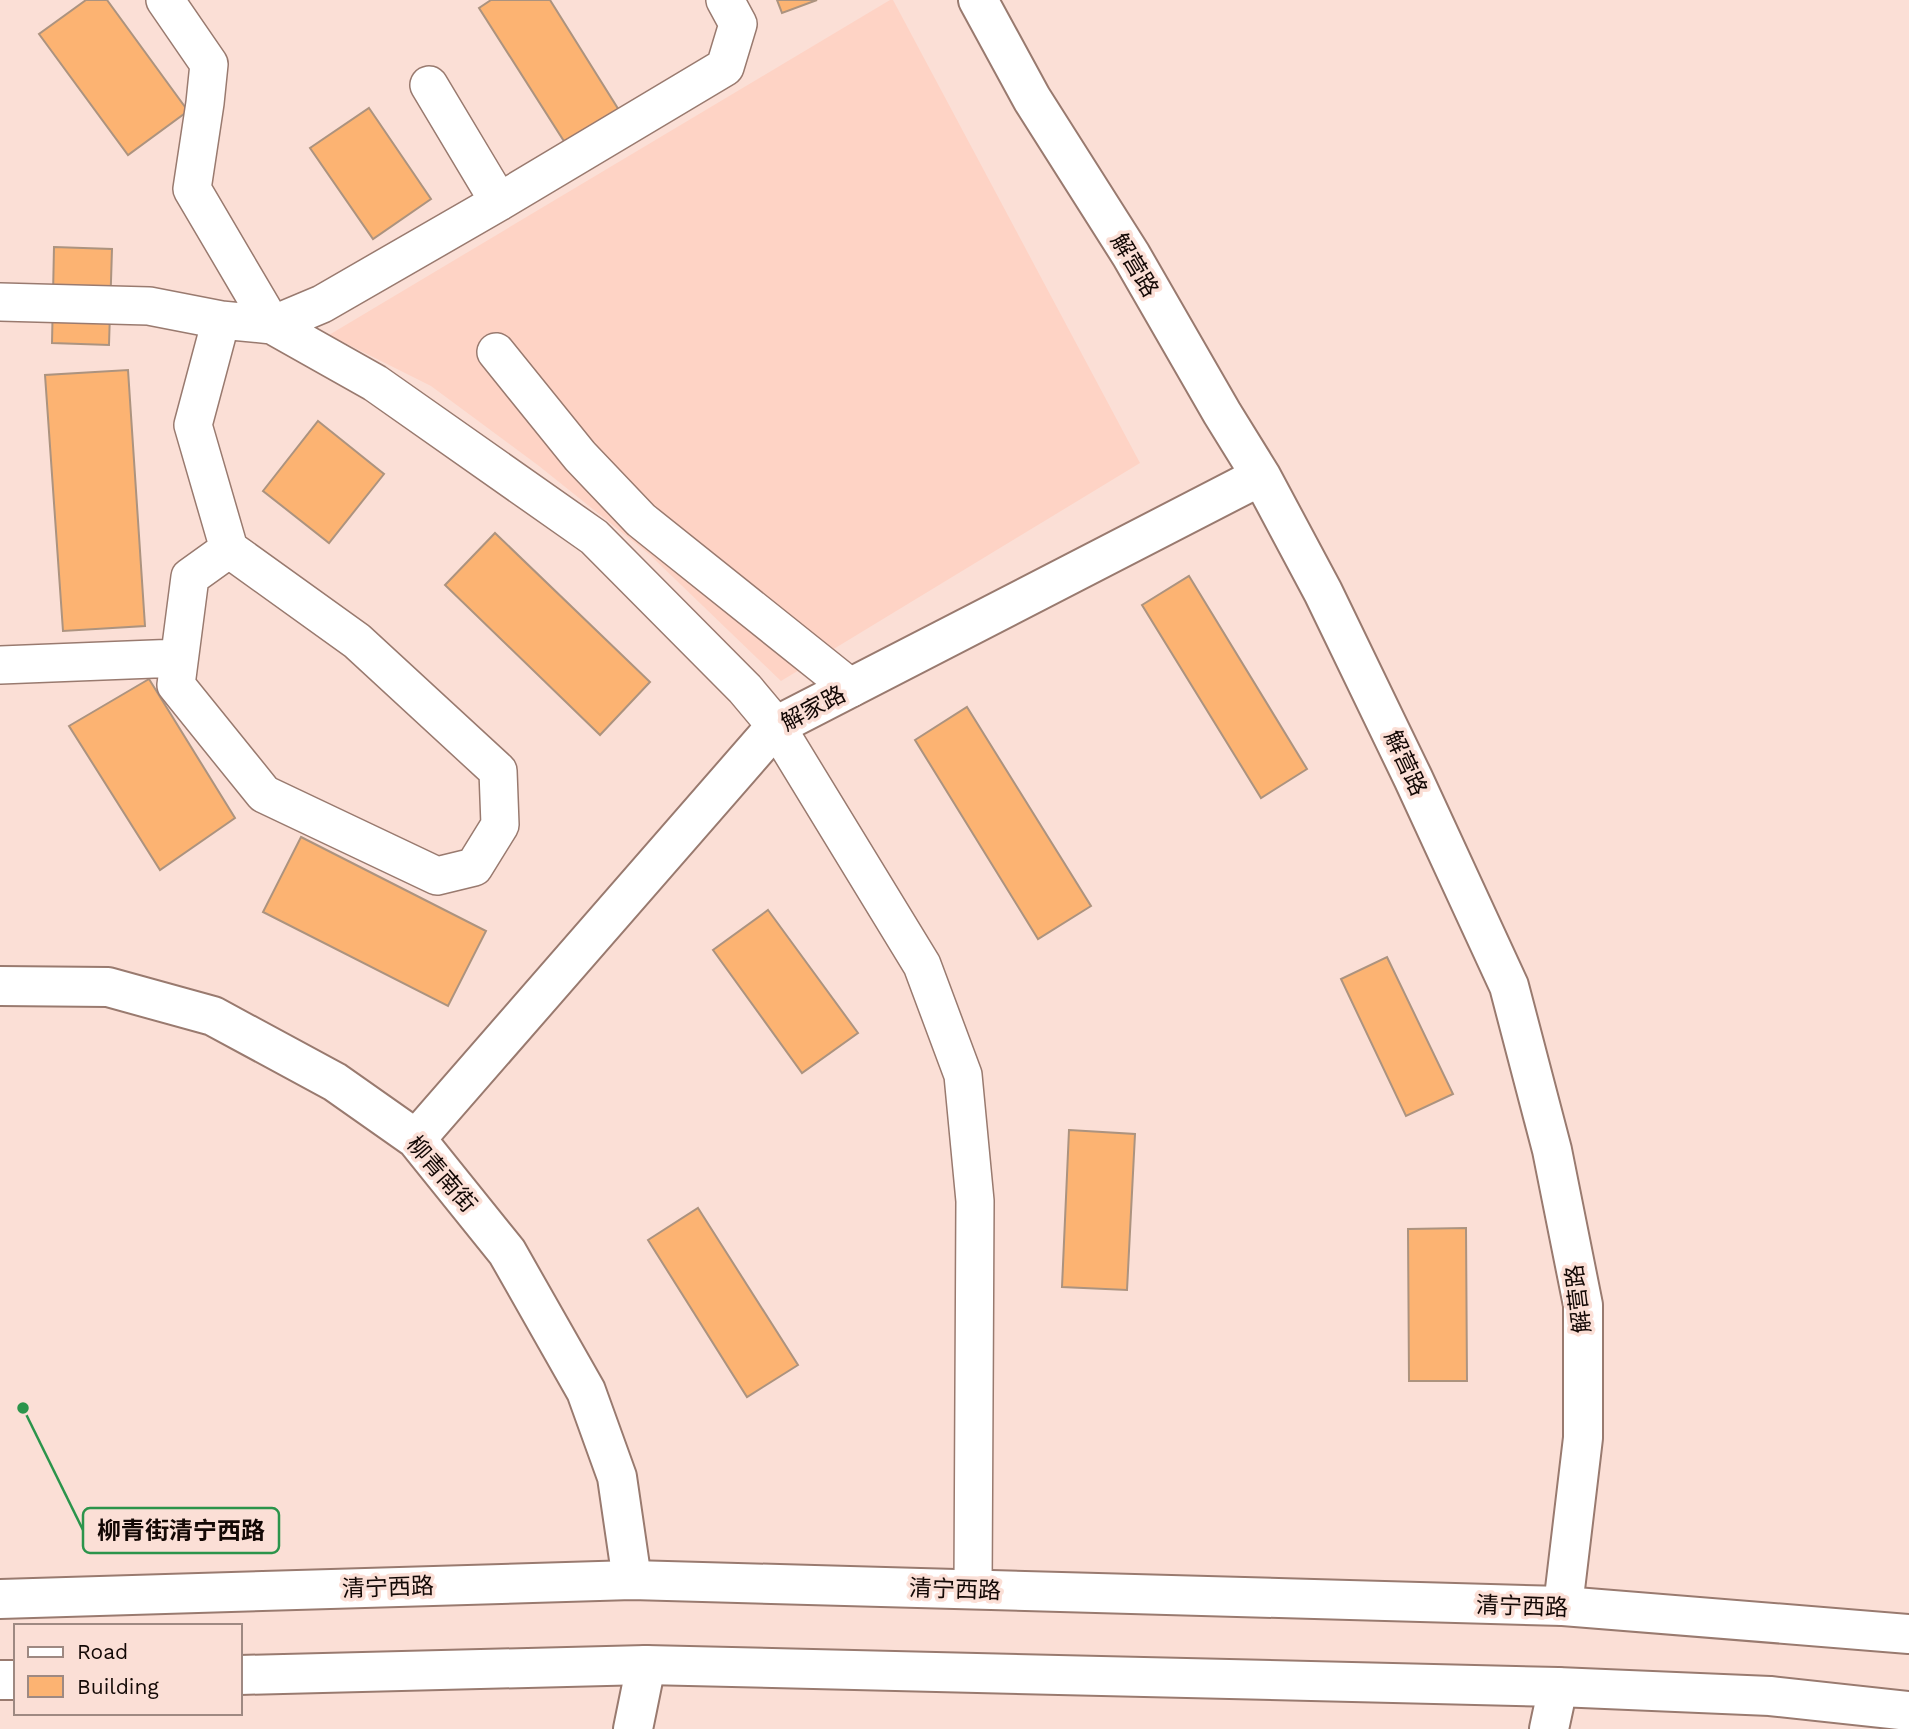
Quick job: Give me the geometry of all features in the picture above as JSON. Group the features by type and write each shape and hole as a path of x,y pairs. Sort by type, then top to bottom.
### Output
{"street":[{"path":"165,0 209,64 192,189 272,325"},
{"path":"272,325 322,304 725,67 738,24 724,0"},
{"name":"解营路","path":"978,0 1032,99 1131,256 1261,476 1323,592 1509,986 1552,1150 1583,1305 1583,1438 1563,1606"},
{"path":"429,85 499,202"},
{"path":"0,302 149,306 221,320 272,325 375,383 594,537 745,689 776,726 922,965 963,1075 975,1201 973,1589"},
{"path":"221,320 193,425 229,549 357,641 498,771 500,825 474,867 437,876 264,794 176,685 190,577 229,549"},
{"path":"496,352 580,456 641,520 852,688"},
{"name":"解家路","path":"416,1139 776,726 1261,476"},
{"path":"0,665 179,659"},
{"name":"柳青南街","path":"0,986 108,986 213,1016 335,1082 416,1139 507,1252 586,1391 617,1477 632,1580"},
{"name":"清宁西路","path":"0,1599 632,1580 1563,1606 1909,1634"},
{"path":"242,1675 646,1665 1558,1687 1770,1696 1909,1711"},
{"path":"633,1729 646,1665"},
{"path":"1549,1729 1558,1687"}],"shaded area":[{"path":"893,0 1140,463 781,681 649,554 539,466 431,386 329,335"}],"building":[{"path":"86,0 107,0 188,111 128,155 39,34"},
{"path":"491,0 550,0 622,115 569,149 479,8"},
{"path":"777,0 817,0 782,13"},
{"path":"369,108 431,199 373,239 310,148"},
{"path":"54,247 112,249 109,345 52,343"},
{"path":"128,370 145,626 63,631 45,375"},
{"path":"318,421 384,474 329,543 263,491"},
{"path":"495,533 650,682 600,735 445,585"},
{"path":"1189,576 1307,769 1261,798 1142,605"},
{"path":"149,679 235,818 160,870 69,726"},
{"path":"967,707 1091,906 1038,939 915,740"},
{"path":"301,837 486,931 448,1006 263,912"},
{"path":"768,910 858,1033 802,1073 713,950"},
{"path":"1387,957 1453,1094 1406,1116 1341,979"},
{"path":"1069,1130 1135,1134 1127,1290 1062,1287"},
{"path":"698,1208 798,1365 747,1397 648,1240"},
{"path":"1466,1228 1467,1381 1409,1381 1408,1229"}],"place":[{"name":"柳青街清宁西路","path":"23,1408"}]}
